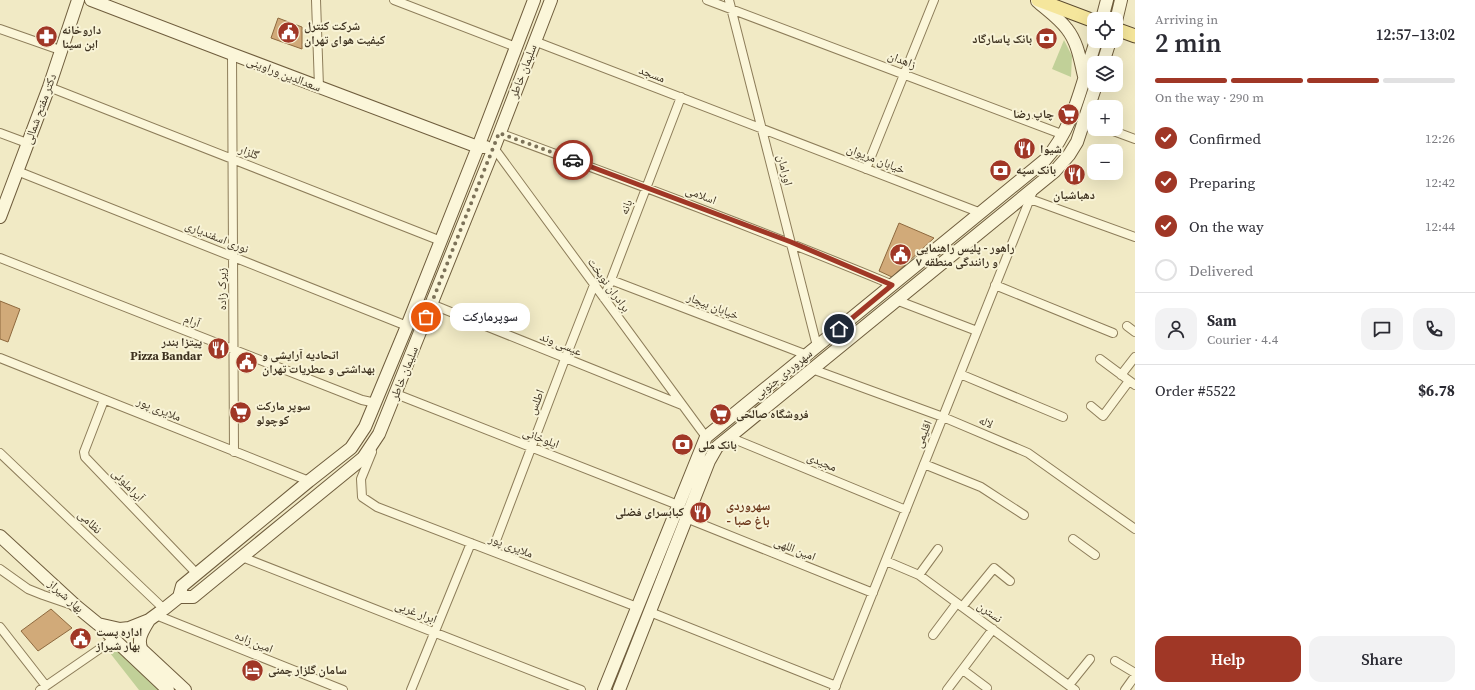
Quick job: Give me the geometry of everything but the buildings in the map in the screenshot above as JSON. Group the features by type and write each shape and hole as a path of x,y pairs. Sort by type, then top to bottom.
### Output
{"main road":[{"name":"دکتر مفتح شمالی","path":"0,217 49,86 78,0"},
{"name":"سعدالدین وراوینی","path":"91,0 478,147 494,148"},
{"name":"سلیمان خاطر","path":"179,597 182,586 351,448 365,427 376,403 478,147 534,0"},
{"name":"سلیمان خاطر","path":"156,615 179,597 193,596 242,557 363,458 379,434 494,148 550,0"},
{"path":"1037,0 1087,18"},
{"path":"1037,0 1063,24 1070,34 1078,49 1084,79"},
{"path":"1104,12 1107,0"},
{"path":"1118,12 1121,0"},
{"path":"1123,28 1135,36"},
{"name":"سهروردی جنوبی","path":"604,690 706,437 1045,160 1056,148 1064,135 1094,48"},
{"name":"سهروردی جنوبی","path":"619,690 686,518 709,461 717,447 990,223 1032,193 1069,155 1087,127"},
{"path":"981,213 990,223"},
{"name":"بهار شیراز","path":"0,536 76,606 98,624 168,690"},
{"path":"637,607 650,612"},
{"path":"98,624 120,629 129,628 156,615"},
{"path":"156,615 139,640 140,646 142,650 185,690"}],"street":[{"path":"316,0 319,87"},
{"path":"394,0 516,47"},
{"name":"زاهدان","path":"707,0 1064,135"},
{"name":"اورامان","path":"728,0 817,346"},
{"path":"866,169 934,0"},
{"path":"0,29 60,50"},
{"name":"مسجد","path":"534,41 762,129"},
{"name":"زیرک زاده","path":"232,54 234,452"},
{"name":"گلزار","path":"49,86 440,241"},
{"name":"بانه","path":"604,298 681,97"},
{"name":"خیابان مریوان","path":"762,129 981,213"},
{"path":"0,133 27,143"},
{"name":"اسلامی","path":"499,133 791,242 892,285"},
{"path":"1123,135 1135,139"},
{"name":"برادران نوبخت","path":"494,148 706,437"},
{"name":"نوری اسفندیاری","path":"17,171 407,326"},
{"path":"1032,193 1135,237"},
{"name":"اقلیمی","path":"835,688 1032,193"},
{"name":"آرام","path":"0,258 362,400 376,403"},
{"name":"خیابان بیجار","path":"611,280 807,355"},
{"name":"اطلس","path":"492,551 594,285"},
{"path":"995,285 1113,333"},
{"path":"896,300 977,331"},
{"name":"عیسی وند","path":"431,304 565,359 683,405"},
{"path":"1127,326 1135,332"},
{"path":"1121,375 1135,357"},
{"name":"ملایری پور","path":"0,358 309,481"},
{"path":"1091,406 1103,416 1132,383 1100,359"},
{"name":"لاله","path":"812,369 943,417 1028,453 1135,529"},
{"path":"960,374 1063,417"},
{"name":"ایلوخانی","path":"396,394 678,505"},
{"name":"آیراملوئی","path":"104,400 84,452 85,457 197,574"},
{"name":"ملایری پور","path":"379,434 361,479 362,497 377,507 637,607"},
{"name":"مجیدی","path":"729,437 906,510"},
{"name":"نظامی","path":"0,453 156,615"},
{"path":"924,464 981,487 1024,515"},
{"name":"امین اللهی","path":"686,518 873,593"},
{"path":"1073,539 1095,554"},
{"path":"411,690 471,543"},
{"path":"919,575 938,549"},
{"name":"ابرار غربی","path":"242,557 581,690"},
{"name":"نسترن","path":"886,561 919,575 1072,688"},
{"path":"933,635 994,568 1010,581"},
{"path":"0,569 28,589 43,596 76,606"},
{"path":"650,612 835,688"},
{"name":"امین زاده","path":"156,615 343,690"},
{"path":"0,627 43,688 114,639"},
{"path":"947,690 993,629"},
{"path":"1072,688 1090,659"},
{"path":"1115,661 1135,673"},
{"path":"963,670 987,688"},
{"path":"1124,690 1135,676"}],"green space":[{"path":"1064,40 1072,56 1071,77 1052,69"},
{"path":"118,645 163,690 139,690 110,653"}],"way so far":[{"path":"426,317 499,133 573,160"}],"place":[{"name":"شرکت کنترل کیفیت هوای تهران","path":"288,33"},
{"name":"داروخانه ابن سینا","path":"46,37"},
{"name":"بانک پاسارگاد","path":"1047,39"},
{"name":"چاپ رضا","path":"1069,114"},
{"name":"شیوا","path":"1025,149"},
{"name":"بانک سپه","path":"1000,170"},
{"name":"دهباشیان","path":"1074,174"},
{"name":"راهور - پلیس راهنمایی و رانندگی منطقه ۷","path":"901,255"},
{"name":"سوپرمارکت","path":"426,317"},
{"name":"پیتزا بندر Pizza Bandar","path":"218,349"},
{"name":"اتحادیه آرایشی و بهداشتی و عطریات تهران","path":"246,362"},
{"name":"سوپر مارکت کوچولو","path":"240,413"},
{"name":"فروشگاه صالحی","path":"720,414"},
{"name":"بانک ملی","path":"683,445"},
{"name":"کبابسرای فضلی","path":"700,512"},
{"name":"اداره پست بهار شیراز","path":"80,639"},
{"name":"سامان گلزار چمنی","path":"252,670"}],"district":[{"name":"سهروردی - باغ صبا","path":"748,512"}],"route":[{"path":"573,160 791,242 892,285 839,329"}]}
